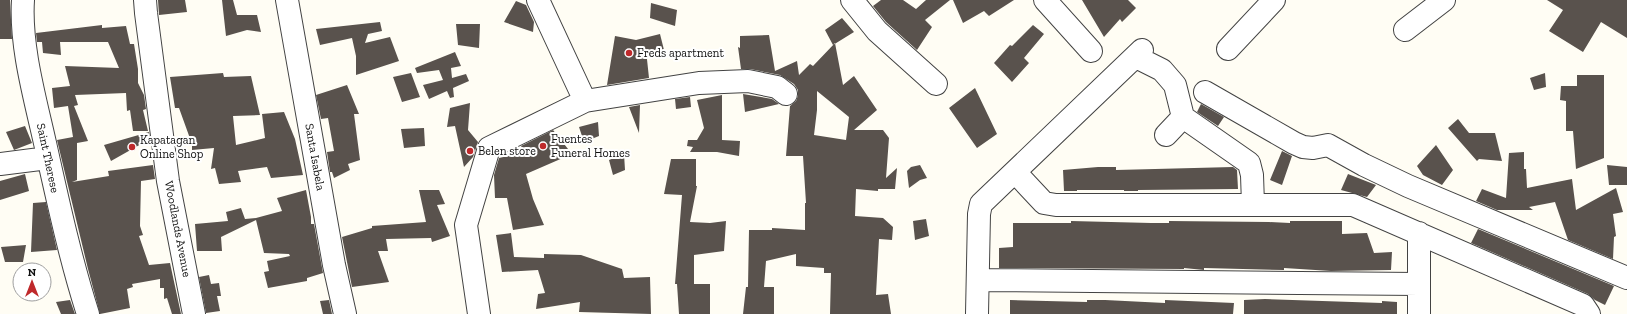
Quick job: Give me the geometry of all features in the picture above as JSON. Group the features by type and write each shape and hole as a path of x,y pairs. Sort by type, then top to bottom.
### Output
{"street":[{"name":"Saint Therese","path":"23,0 22,16 31,80 76,276 88,314"},
{"name":"Woodlands Avenue","path":"145,0 168,181 194,314"},
{"name":"Santa Isabela","path":"286,0 334,265 345,314"},
{"path":"852,0 877,31 936,84"},
{"path":"1045,0 1091,50"},
{"path":"1228,49 1274,0"},
{"path":"1405,30 1444,0"},
{"path":"544,3 584,101"},
{"path":"977,314 980,204 1139,53 1162,70 1175,85 1183,117 1249,163 1252,175 1253,204"},
{"path":"479,314 466,225 489,148 584,101 699,83 748,81 778,86 786,94"},
{"path":"1205,92 1303,147 1313,148 1328,145 1364,165 1408,186 1627,278"},
{"path":"1166,135 1183,117"},
{"path":"0,164 48,158"},
{"path":"1015,172 1044,203 1056,205 1353,205 1583,305 1589,314"},
{"path":"1419,233 1419,314"},
{"path":"978,280 1419,284"}],"building":[{"path":"0,0 10,0 12,39 0,39"},
{"path":"158,0 185,0 187,12 159,15"},
{"path":"222,0 233,0 237,15 257,15 261,32 247,30 226,36"},
{"path":"881,0 903,0 916,9 926,0 950,0 925,20 932,27 917,50 886,22 873,6"},
{"path":"953,0 1014,0 989,16 984,11 963,23"},
{"path":"1082,0 1128,0 1136,8 1122,22 1120,19 1104,37"},
{"path":"1547,0 1627,0 1627,38 1601,22 1583,52 1549,31 1563,10"},
{"path":"516,1 526,5 534,22 533,32 504,22"},
{"path":"651,3 677,10 675,26 650,18"},
{"path":"842,18 854,32 833,45 825,30"},
{"path":"380,22 382,31 368,34 365,43 390,37 399,61 356,75 356,56 352,38 320,45 316,29"},
{"path":"456,24 480,24 479,48 458,45"},
{"path":"102,25 102,28 126,26 130,44 134,44 138,69 138,83 144,95 146,109 143,110 148,131 133,131 130,110 127,111 126,93 75,95 78,105 74,106 88,141 77,143 77,180 72,182 109,176 108,171 153,165 155,179 141,181 140,226 143,235 139,236 149,265 170,263 181,314 172,314 167,298 164,299 164,288 160,288 160,279 132,284 133,287 127,289 130,308 100,314 57,140 73,137 68,106 54,108 52,88 70,86 65,66 119,68 108,42 60,42 61,55 43,53 42,42 37,42 36,33"},
{"path":"1033,25 1044,34 1024,58 1029,63 1012,82 994,63 1010,45 1012,46"},
{"path":"660,34 664,50 646,50 649,78 607,85 615,36 636,40"},
{"path":"769,35 775,71 797,61 799,75 810,64 813,66 835,43 843,85 854,76 877,110 854,130 883,130 889,138 886,178 897,168 895,189 878,189 878,191 856,189 855,216 883,218 893,227 892,240 879,239 876,295 888,294 891,314 830,314 831,273 824,273 824,268 796,266 796,254 766,261 764,287 774,287 774,314 743,314 746,287 748,287 749,230 772,230 772,228 805,230 806,203 803,156 786,156 790,106 796,101 798,90 794,84 780,75 750,69 741,69 738,47 740,48 740,36","holes":["817,91 849,117 846,140 814,135 817,110"]},
{"path":"455,52 461,66 451,68 452,78 466,74 469,81 453,88 454,97 450,98 447,91 429,99 423,85 443,80 439,70 417,73 415,68"},
{"path":"223,73 224,77 251,76 260,115 233,116 236,145 265,138 262,114 284,112 295,139 303,175 271,178 267,167 238,171 241,182 219,184 215,168 211,169 214,148 192,150 192,144 179,108 175,108 170,77"},
{"path":"411,73 420,97 402,102 393,77"},
{"path":"1545,73 1546,87 1534,90 1530,78"},
{"path":"1577,75 1604,75 1604,158 1576,169 1573,131 1566,131 1566,101 1560,100 1561,86 1577,86"},
{"path":"347,85 359,114 354,114 360,160 348,164 350,170 334,178 332,172 330,172 327,152 334,151 328,118 321,119 316,95"},
{"path":"975,88 997,134 977,148 949,108"},
{"path":"743,94 772,99 779,104 745,112"},
{"path":"722,95 722,140 740,141 739,156 717,152 690,152 693,147 687,146 688,140 697,140 704,128 697,100"},
{"path":"690,97 691,107 676,109 675,99"},
{"path":"470,103 468,130 478,142 473,157 464,167 455,126 447,127 450,108"},
{"path":"1201,104 1224,117 1218,126 1197,112"},
{"path":"640,105 639,133 629,107"},
{"path":"1458,119 1469,133 1495,133 1502,161 1479,159 1477,161 1448,128"},
{"path":"598,122 599,136 584,142 579,127"},
{"path":"25,126 32,143 14,150 6,132"},
{"path":"424,128 425,146 404,148 401,129"},
{"path":"553,130 572,154 526,174 533,199 544,225 513,230 507,198 495,198 494,175 499,158 525,152 521,146"},
{"path":"149,132 150,139 111,161 104,145"},
{"path":"1436,145 1453,170 1442,185 1423,175 1417,166"},
{"path":"1282,151 1292,156 1282,185 1270,180"},
{"path":"1524,152 1524,169 1526,169 1527,188 1572,179 1576,210 1616,188 1623,212 1613,214 1616,236 1614,237 1613,259 1568,240 1555,202 1529,207 1533,210 1497,210 1476,201 1482,189 1506,198 1509,153"},
{"path":"624,154 625,170 613,175 609,160"},
{"path":"671,159 696,159 697,186 690,222 710,223 726,221 724,251 694,255 694,284 710,284 710,314 679,314 677,284 675,284 682,195 664,194"},
{"path":"920,165 927,178 920,180 909,188 907,171 911,167"},
{"path":"1607,165 1627,167 1627,185 1609,185"},
{"path":"1116,167 1116,170 1233,167 1237,170 1238,189 1064,191 1063,170"},
{"path":"25,174 29,191 0,200 0,181"},
{"path":"1348,174 1376,185 1367,197 1341,190"},
{"path":"306,190 311,224 314,224 323,273 307,278 307,281 268,288 264,272 269,271 267,261 290,256 289,254 264,253 256,220 221,237 222,251 197,251 195,224 228,221 226,212 241,208 245,219 256,218 282,211 277,198"},
{"path":"419,190 439,190 445,204 437,205 450,236 432,242 431,238 386,239 388,251 378,251 389,282 352,287 342,237 372,228 372,226 426,222"},
{"path":"46,202 57,250 31,252 33,203"},
{"path":"926,219 929,236 915,240 913,221"},
{"path":"1071,221 1151,223 1169,223 1169,221 1290,223 1290,221 1342,221 1342,234 1367,233 1374,253 1392,252 1391,270 1331,271 1284,268 1284,270 1204,268 1204,270 1184,268 999,268 999,248 1013,247 1013,223 1071,223"},
{"path":"1478,229 1614,286 1605,305 1595,300 1588,294 1471,243"},
{"path":"511,233 514,257 544,258 544,254 581,255 622,269 624,278 650,277 651,314 579,312 580,302 536,309 538,294 545,293 538,270 502,272 496,235"},
{"path":"26,245 23,262 5,262 1,247"},
{"path":"209,275 211,284 219,283 221,296 217,296 220,311 206,313 199,277"},
{"path":"1265,299 1382,303 1382,301 1397,302 1397,314 1244,314 1244,300"},
{"path":"70,300 75,314 61,314 56,302"},
{"path":"329,300 332,314 323,314 320,301"},
{"path":"1010,300 1087,302 1087,300 1105,300 1165,303 1165,300 1234,303 1233,314 1010,314"}],"place":[{"name":"Freds apartment","path":"629,53"},
{"name":"Fuentes Funeral Homes","path":"543,146"},
{"name":"Kapatagan Online Shop","path":"132,147"},
{"name":"Belen store","path":"470,151"}]}
